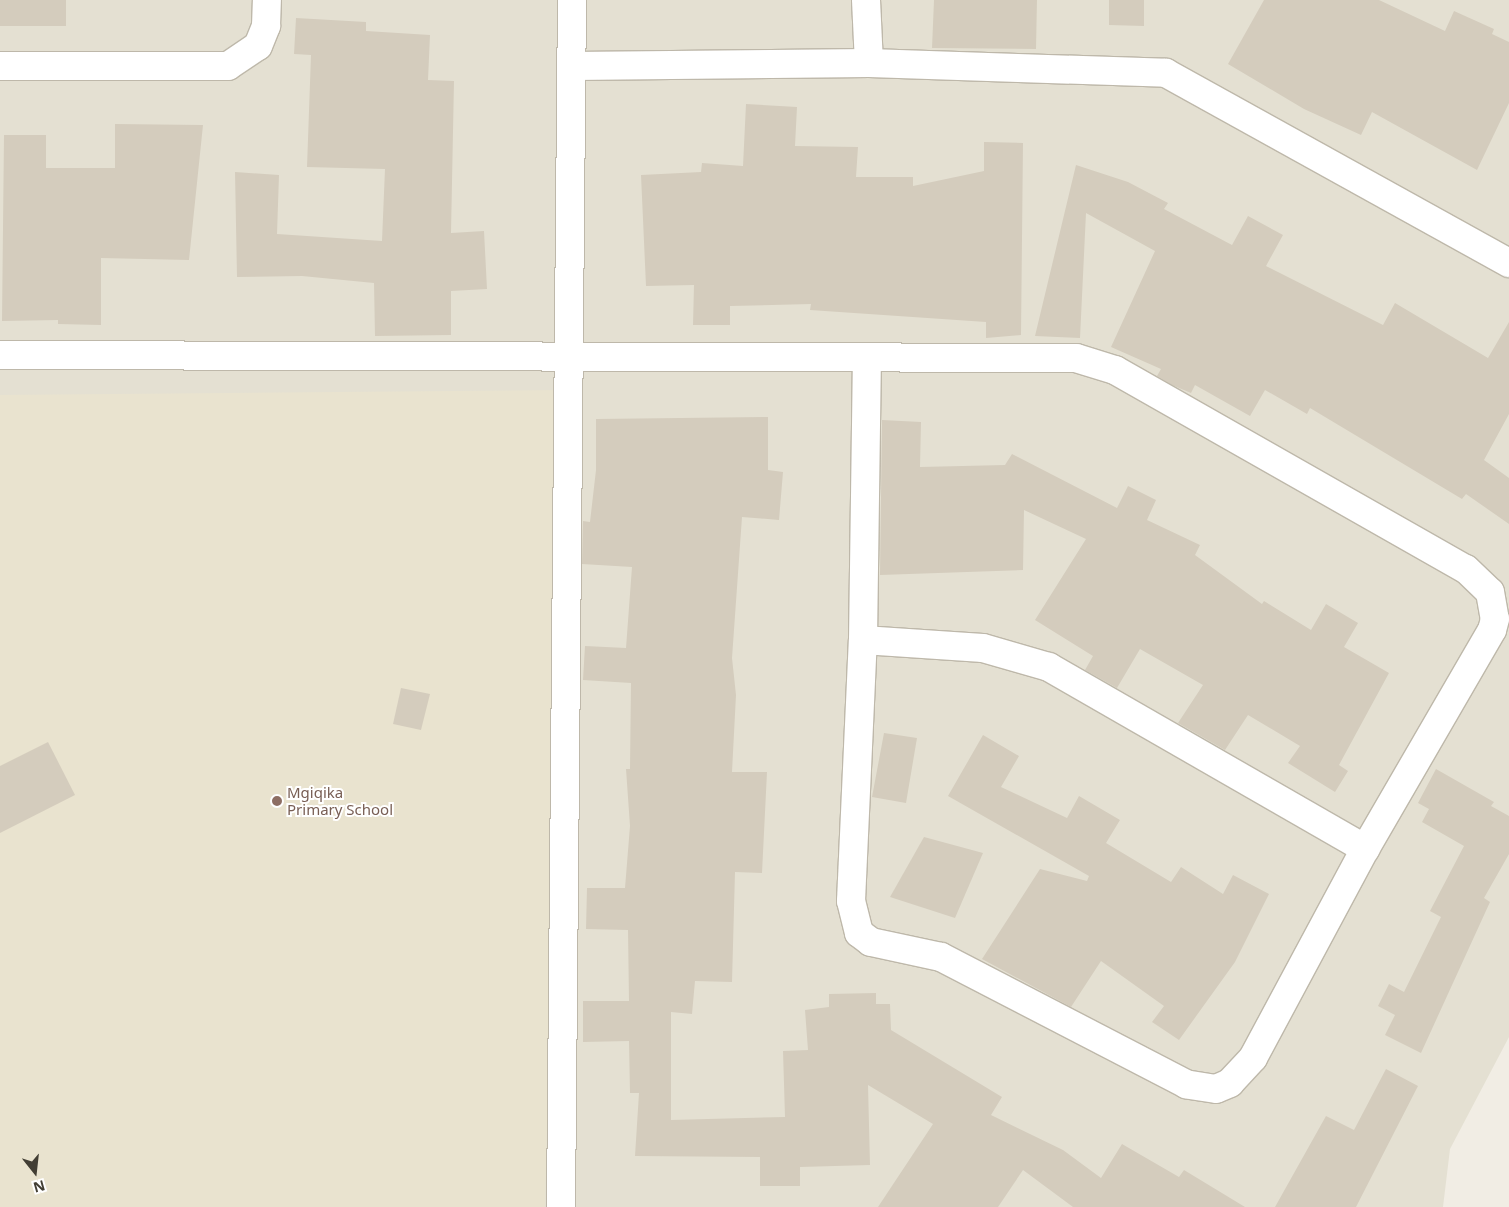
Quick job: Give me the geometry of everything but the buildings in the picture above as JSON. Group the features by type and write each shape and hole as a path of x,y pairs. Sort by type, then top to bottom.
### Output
{"street":[{"path":"0,66 228,66 258,46 266,26 267,0"},
{"path":"562,1207 566,359 573,66 572,0"},
{"path":"866,0 869,63"},
{"path":"573,66 869,63 1166,73 1509,263"},
{"path":"0,355 867,360 1076,358 1095,362 1480,580 1493,605 1492,630 1365,849 1242,1072 1216,1089 1186,1084 941,957 871,942 859,933 851,901 863,640 867,360"},
{"path":"863,640 982,648 1049,667 1365,849"}],"shaded area":[{"path":"0,0 1509,0 1509,1037 1450,1149 1443,1207 0,1207"},
{"name":"Mgiqika Primary School","path":"564,390 545,1207 0,1207 0,395"}],"place":[{"name":"Mgiqika Primary School","path":"277,801"}]}
